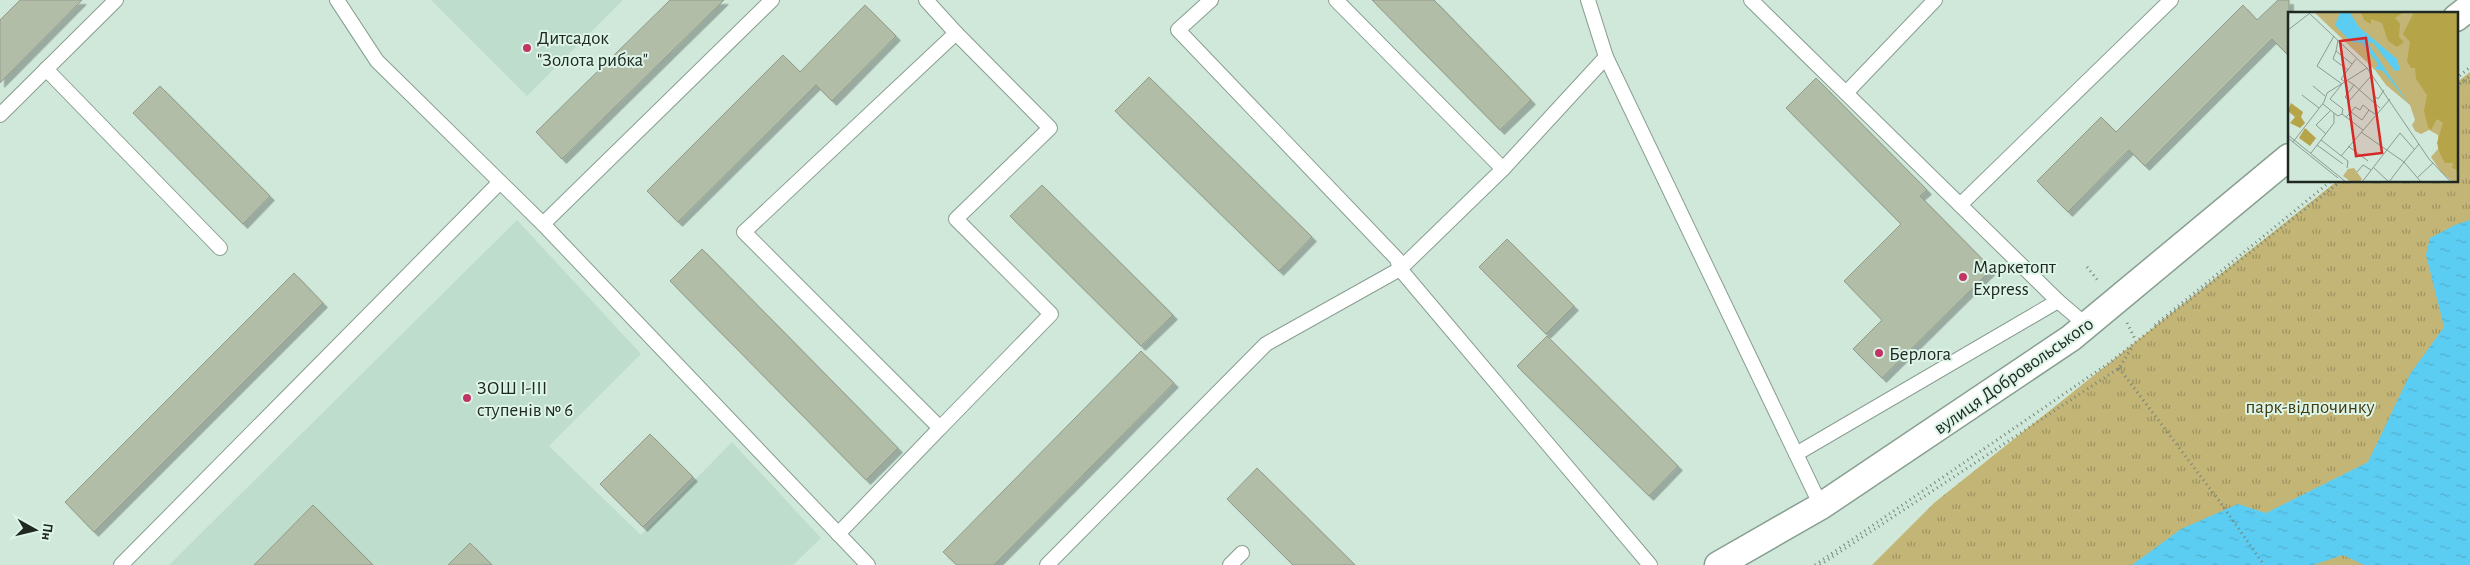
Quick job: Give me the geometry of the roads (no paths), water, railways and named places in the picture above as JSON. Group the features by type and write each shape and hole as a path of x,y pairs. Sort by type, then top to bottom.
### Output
{"street":[{"path":"2458,16 2470,7"},
{"name":"вулиця Добровольського","path":"1718,565 1821,506 2062,344 2288,158"}],"lane":[{"path":"0,115 116,0"},
{"path":"337,0 377,61 499,183 543,224 868,565"},
{"path":"543,224 772,0"},
{"path":"838,534 1051,314 956,218 1050,128 926,0"},
{"path":"1210,0 1178,30 1397,259 1400,269 1650,565"},
{"path":"1336,0 1503,169"},
{"path":"1588,0 1606,57 1821,506"},
{"path":"1751,0 2058,301 2086,325"},
{"path":"1846,93 1935,0"},
{"path":"1960,205 2171,0"},
{"path":"940,428 744,232 956,33"},
{"path":"1047,565 1266,344 1400,269 1503,169 1606,57"},
{"path":"46,70 220,248"},
{"path":"121,565 499,183"},
{"path":"1796,454 2058,301"},
{"path":"1230,565 1242,553"}],"water":[{"path":"2470,220 2470,565 2364,565 2343,555 2313,565 2132,565 2181,529 2238,504 2266,513 2368,462 2410,374 2444,327 2426,255 2430,238 2455,225"}],"place":[{"name":"Дитсадок \"Золота рибка\"","path":"527,48"},
{"name":"Маркетопт Express","path":"1963,277"},
{"name":"Берлога","path":"1879,353"},
{"name":"ЗОШ І-ІІІ ступенів № 6","path":"467,398"}],"park label":[{"name":"парк-відпочинку","path":"2310,406"}]}
